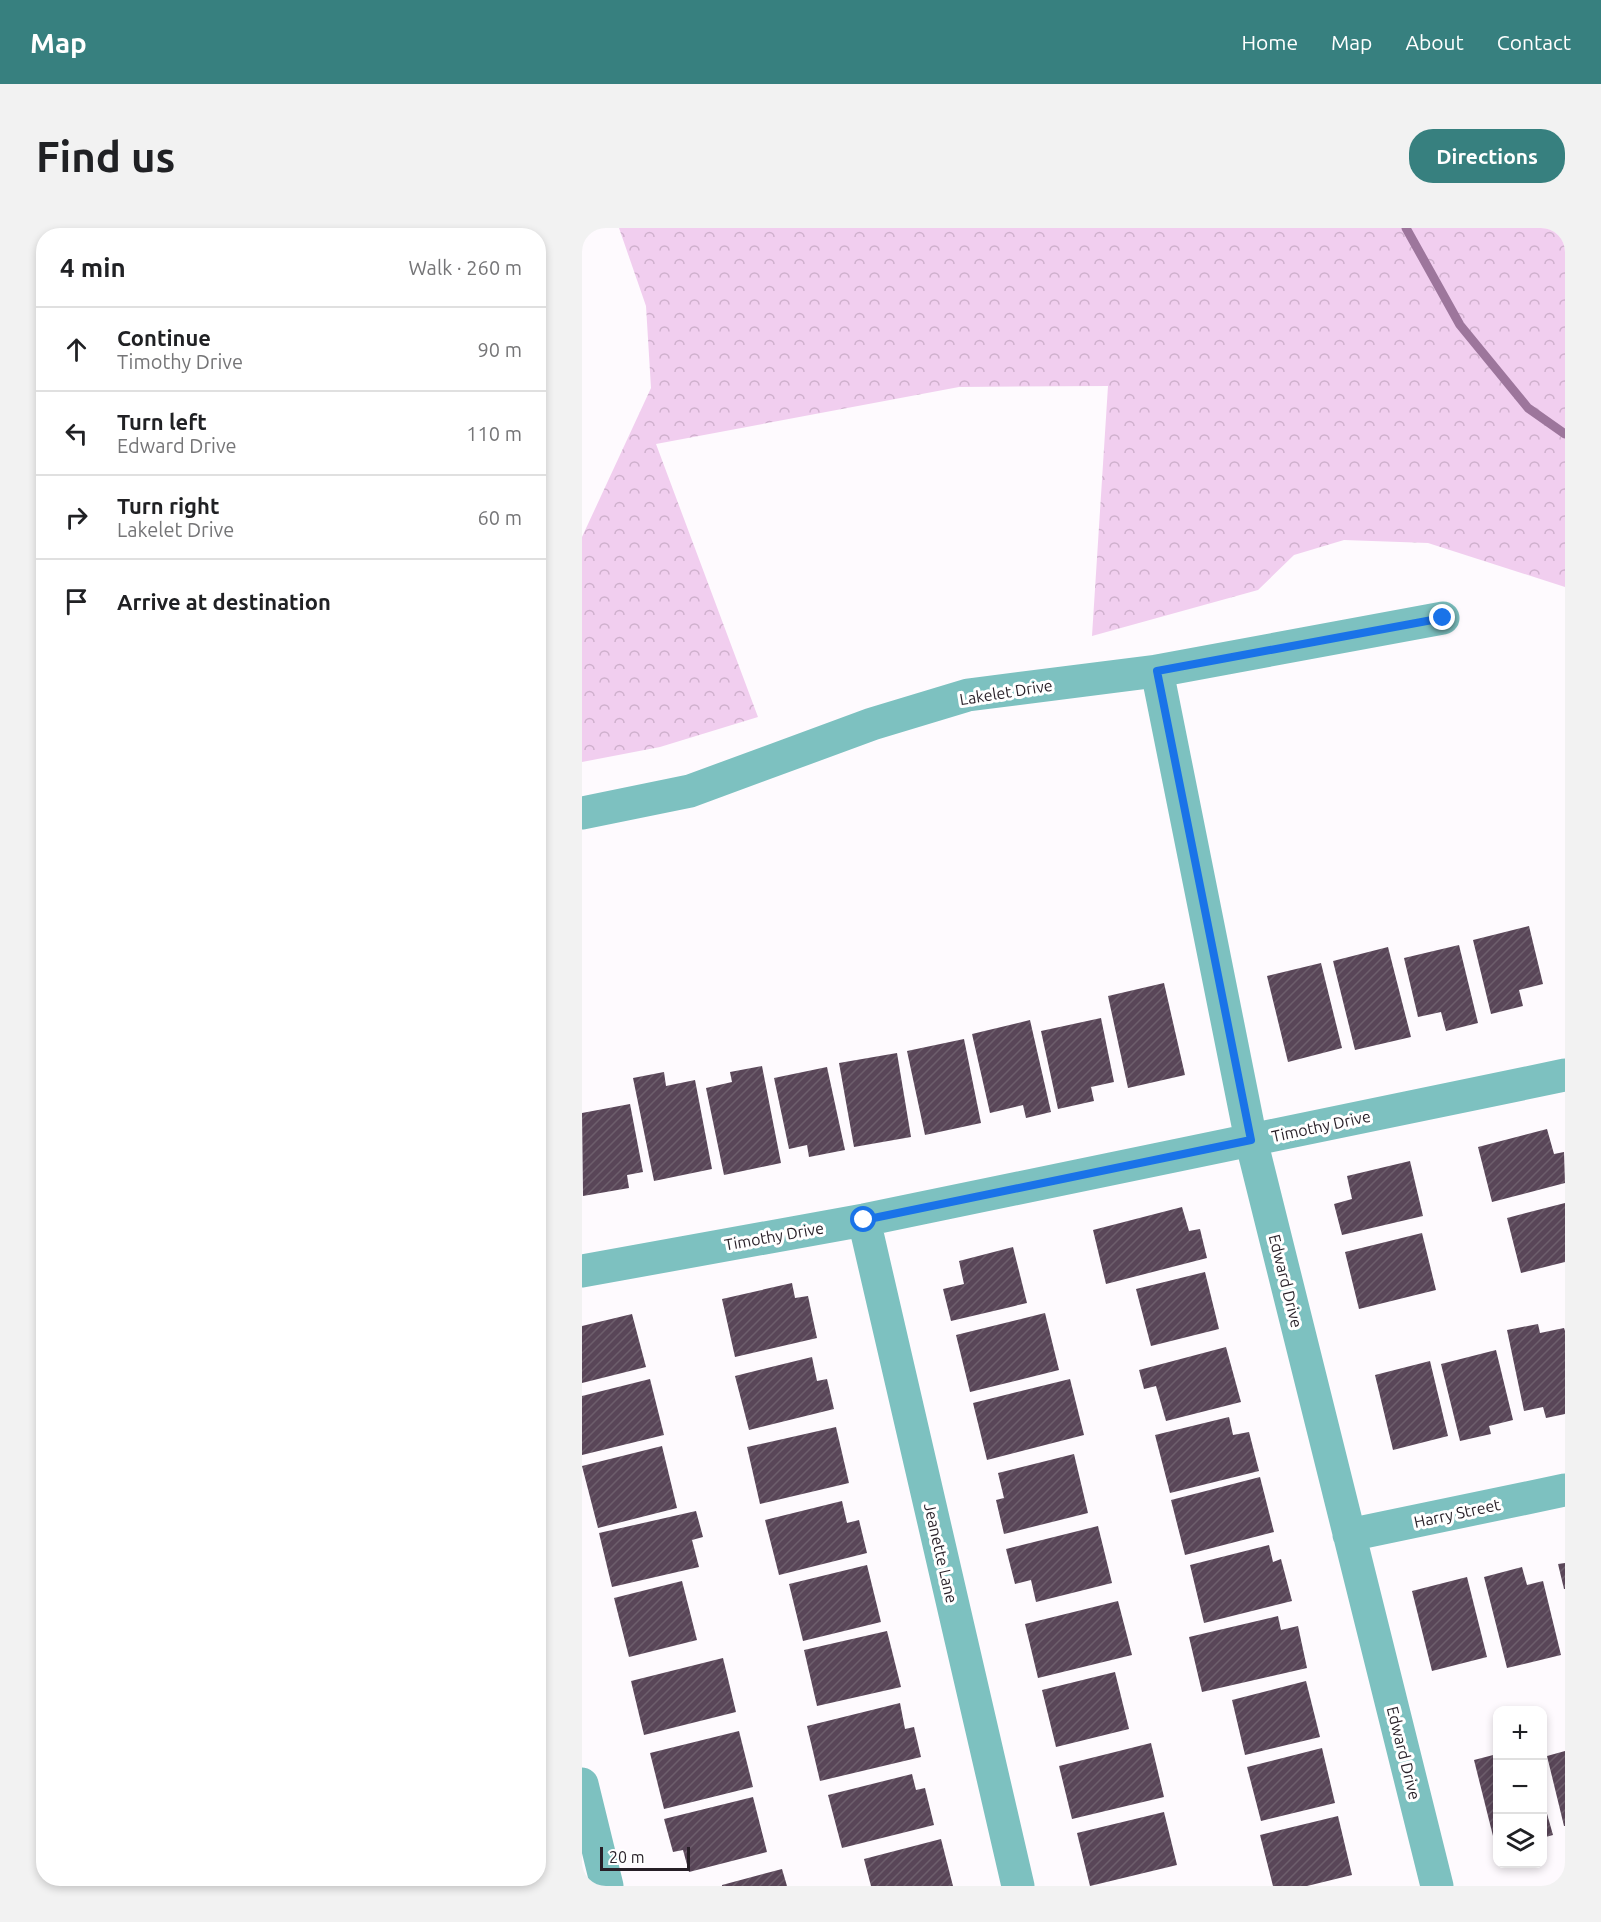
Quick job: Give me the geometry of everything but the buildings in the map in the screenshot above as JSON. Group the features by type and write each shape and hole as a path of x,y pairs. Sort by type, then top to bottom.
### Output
{"street":[{"name":"Lakelet Drive","path":"582,813 690,791 872,724 968,695 1157,671 1443,618"},
{"name":"Edward Drive","path":"1157,671 1251,1140 1437,1886"},
{"name":"Timothy Drive","path":"582,1271 864,1220 1565,1075"},
{"name":"Jeanette Lane","path":"864,1220 1018,1886"},
{"name":"Harry Street","path":"1349,1535 1565,1490"},
{"path":"582,1784 608,1886"}],"green space":[{"path":"619,228 1565,228 1565,587 1428,543 1344,540 1294,555 1258,590 1092,636 1108,386 959,387 656,444 758,717 660,747 582,762 582,537 651,388 646,306"}],"waterway":[{"path":"1406,228 1460,325 1528,408 1565,434"}],"route":[{"path":"864,1220 1251,1140 1157,671 1443,618"}]}
